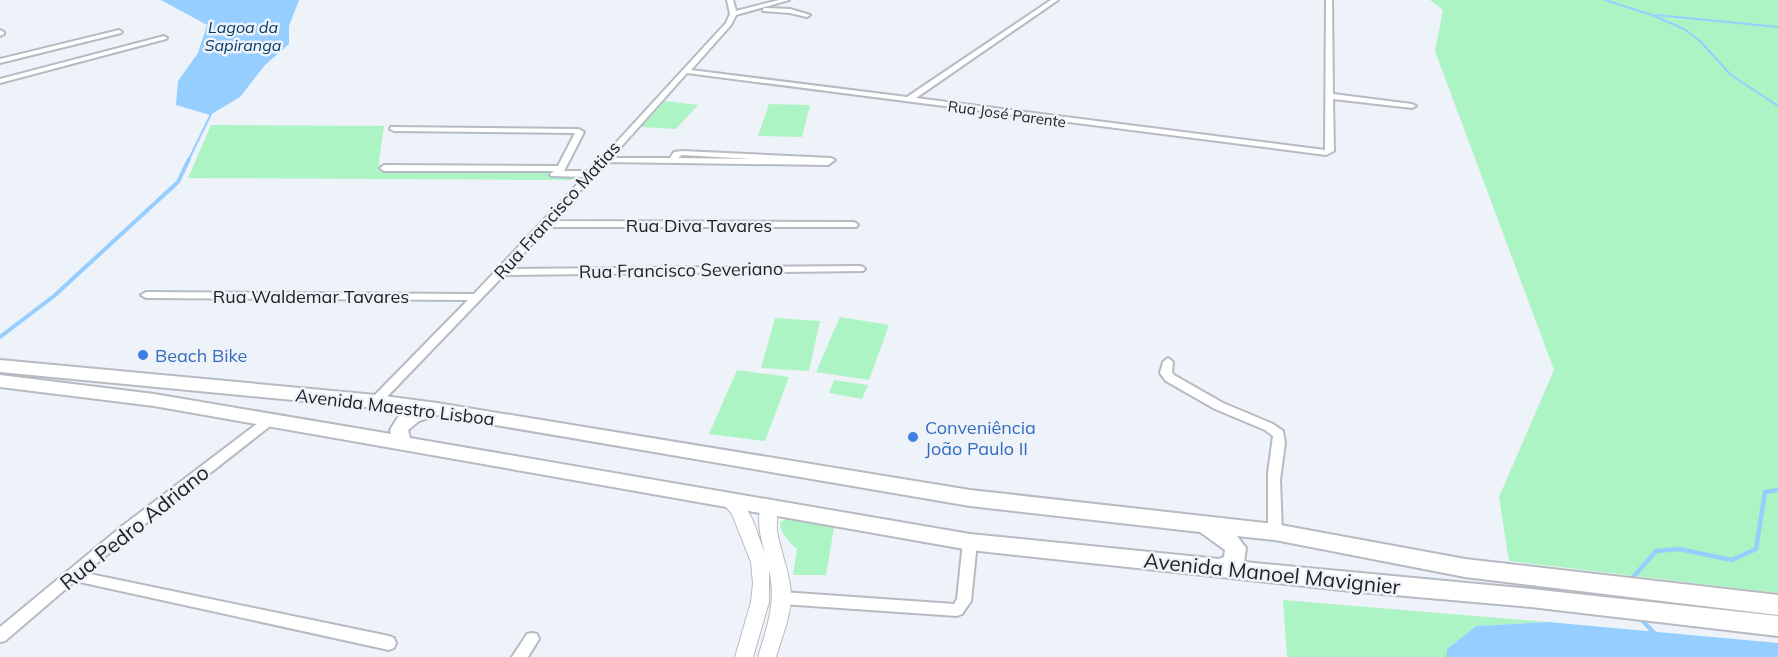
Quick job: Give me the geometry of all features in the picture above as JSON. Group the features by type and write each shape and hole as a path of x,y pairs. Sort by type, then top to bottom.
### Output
{"highway":[{"name":"Avenida Maestro Lisboa","path":"0,366 376,401 437,409 788,468"},
{"name":"Avenida Maestro Lisboa","path":"0,381 102,392 402,442 769,508"},
{"path":"402,442 399,430 407,419 437,409"},
{"name":"Avenida Manoel Mavignier","path":"788,468 970,498 1275,532 1429,562 1778,605"},
{"name":"Avenida Manoel Mavignier","path":"769,508 970,542 1221,569 1531,597 1778,626"},
{"path":"1203,524 1234,544 1233,562 1221,569"}],"main road":[{"path":"728,500 738,509 760,562 762,584 760,602 744,657"},
{"path":"767,657 782,598 776,559 766,525 769,508"}],"street":[{"path":"730,0 733,14 786,0"},
{"path":"908,100 1055,0"},
{"path":"1329,0 1328,96 1412,106"},
{"path":"756,9 790,11 807,15"},
{"name":"Rua Francisco Matias","path":"376,401 501,272 729,24 733,14"},
{"path":"0,62 119,32"},
{"path":"0,81 164,38"},
{"name":"Rua José Parente","path":"685,71 1329,153 1328,96"},
{"path":"394,129 579,131 559,172"},
{"path":"602,160 672,161 828,162 831,160 682,153 677,154 672,161"},
{"path":"384,168 589,174"},
{"path":"480,175 559,172"},
{"name":"Rua Diva Tavares","path":"544,224 853,225"},
{"name":"Rua Francisco Severiano","path":"501,272 860,269"},
{"name":"Rua Waldemar Tavares","path":"146,295 476,297"},
{"path":"1168,362 1166,373 1170,378 1219,406 1269,427 1279,434 1280,441 1276,453 1274,477 1275,532"},
{"name":"Rua Pedro Adriano","path":"0,636 73,575 270,420"},
{"path":"782,598 957,610 964,601 970,542"},
{"path":"73,575 388,643"},
{"path":"519,657 532,639"}],"green space":[{"path":"1430,0 1778,0 1778,593 1509,561 1499,497 1554,370 1435,51 1443,10"},
{"path":"665,101 698,105 676,129 641,127"},
{"path":"769,104 810,105 802,137 758,136"},
{"path":"211,125 384,126 378,169 578,171 571,180 188,178"},
{"path":"840,317 889,325 869,380 816,372"},
{"path":"775,318 820,321 809,371 761,368"},
{"path":"737,370 789,377 765,441 709,434"},
{"path":"834,380 868,385 862,399 829,393"},
{"path":"789,518 834,527 826,575 793,575 797,549 788,540 780,526 780,522"},
{"path":"1283,600 1548,622 1476,626 1447,649 1446,657 1287,657"}],"water":[{"name":"Lagoa da Sapiranga","path":"161,0 299,0 289,26 289,44 265,65 240,97 210,115 176,105 178,81 198,53 207,25"},
{"path":"1548,622 1778,643 1778,657 1446,657 1447,649 1476,626"}],"waterway":[{"path":"1605,0 1652,15 1684,29 1700,41 1731,75 1778,106"},
{"path":"1656,15 1778,27"},
{"path":"188,161 212,112"},
{"path":"0,337 54,296 178,182 189,159"},
{"path":"1629,582 1656,551 1679,549 1732,560 1756,549 1765,492 1778,490"},
{"path":"1640,618 1656,635"}],"place":[{"name":"Beach Bike","path":"143,355"},
{"name":"Conveniência João Paulo II","path":"913,437"}]}
